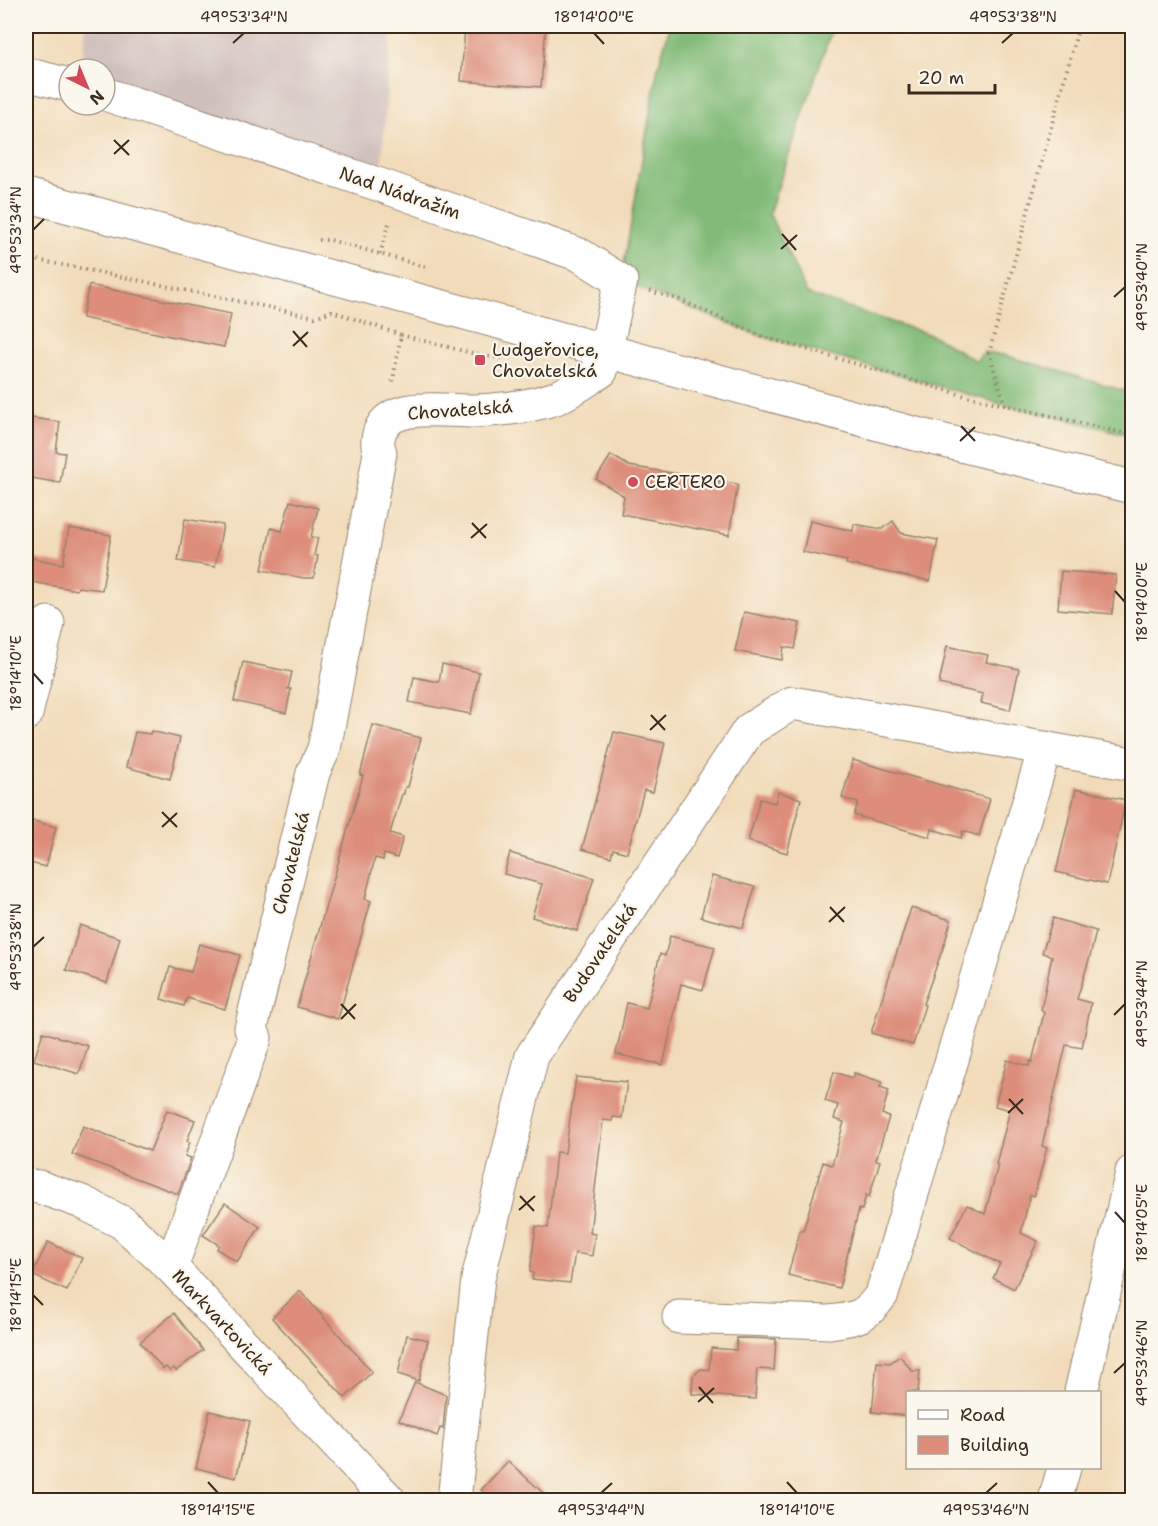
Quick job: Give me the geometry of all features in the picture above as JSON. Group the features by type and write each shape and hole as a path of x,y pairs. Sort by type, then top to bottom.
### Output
{"street":[{"path":"26,74 57,82"},
{"name":"Nad Nádražím","path":"117,98 380,185 580,255 621,281"},
{"path":"26,195 916,434 1132,487"},
{"path":"606,351 621,281"},
{"name":"Chovatelská","path":"171,1267 255,1038 255,1021 314,772 324,749 380,453 376,441 383,424 399,414 422,409 474,411 555,399 601,371 606,351"},
{"path":"26,714 48,623"},
{"name":"Budovatelská","path":"454,1500 478,1278 532,1056 749,730 792,703 1132,764"},
{"path":"679,1317 829,1322 864,1315 873,1308 882,1294 1045,748"},
{"path":"1082,1391 1132,1172"},
{"name":"Markvartovická","path":"26,1186 39,1187 82,1202 123,1223 171,1267 389,1500"},
{"path":"1055,1500 1063,1469"}],"path":[{"path":"1005,405 988,353 1079,26"},
{"path":"380,254 391,219"},
{"path":"26,258 315,317 332,311 401,335 390,395 399,414"},
{"path":"621,281 680,300 761,336 962,395 1132,435"}],"shaded area":[{"path":"85,26 392,26 380,185 117,100 117,57 83,57"}],"green space":[{"path":"670,26 833,26 769,213 807,294 934,336 976,361 984,352 1004,355 1132,393 1132,435 1005,405 761,336 621,281 658,67"}],"building":[{"path":"465,26 546,26 541,87 461,81"},
{"path":"89,285 231,314 224,347 82,318"},
{"path":"32,418 60,422 56,452 65,453 60,483 26,477 26,419 32,420"},
{"path":"611,455 629,466 738,484 729,535 621,514 624,496 596,479"},
{"path":"290,501 318,508 311,537 318,538 314,555 318,556 314,578 262,570 271,528 282,531"},
{"path":"185,519 223,525 215,567 178,561"},
{"path":"810,521 853,531 854,524 882,529 893,521 901,533 938,540 930,581 846,564 847,561 803,552"},
{"path":"69,528 111,535 102,590 78,587 77,590 26,581 26,557 63,564"},
{"path":"1061,571 1116,575 1112,614 1058,609"},
{"path":"744,612 800,623 795,649 784,647 782,660 735,651"},
{"path":"947,646 988,655 986,662 1019,669 1010,710 981,703 983,694 939,684"},
{"path":"243,662 292,672 286,713 234,701"},
{"path":"442,664 479,672 471,714 409,702 414,677 439,682"},
{"path":"373,725 421,738 408,787 405,787 404,794 402,794 390,833 403,837 397,858 384,854 383,860 375,858 365,899 371,901 338,1019 297,1007 363,776 360,775"},
{"path":"151,731 180,738 170,779 126,767 135,732 150,734"},
{"path":"614,732 665,743 653,792 644,790 627,853 613,849 611,857 582,849"},
{"path":"853,760 990,799 979,836 963,831 961,838 932,829 930,837 854,815 858,803 842,798"},
{"path":"1076,789 1126,800 1107,884 1056,872"},
{"path":"778,792 801,799 787,853 748,841 760,799 775,803"},
{"path":"26,819 56,827 46,867 26,862"},
{"path":"510,853 594,878 577,931 532,917 542,884 504,874"},
{"path":"712,876 755,887 743,928 701,917"},
{"path":"911,908 951,920 923,1004 925,1005 913,1045 871,1033"},
{"path":"1053,918 1096,931 1077,999 1091,1003 1082,1048 1066,1045 1042,1146 1047,1148 1034,1196 1030,1195 1021,1233 1038,1241 1014,1289 993,1278 1000,1264 950,1238 967,1205 985,1214 1010,1110 995,1106 1007,1060 1029,1066 1030,1061 1032,1062 1044,1013 1041,1010 1052,956 1042,953"},
{"path":"80,925 120,938 107,983 66,970"},
{"path":"670,936 715,947 703,990 681,984 663,1065 616,1054 627,1003 647,1008 660,954 665,956"},
{"path":"199,944 240,955 225,1009 187,998 184,1006 161,999 170,967 191,972"},
{"path":"43,1032 88,1046 79,1074 34,1060"},
{"path":"834,1072 852,1078 854,1073 882,1082 880,1087 889,1090 882,1114 889,1117 876,1160 880,1161 869,1197 866,1195 862,1210 859,1209 839,1288 788,1275 800,1230 803,1231 823,1162 832,1165 844,1122 834,1119 838,1105 825,1101"},
{"path":"576,1077 627,1082 622,1118 613,1117 612,1121 603,1120 590,1233 595,1234 592,1256 575,1253 570,1283 532,1279 533,1273 530,1272 536,1226 548,1228 556,1152 565,1153"},
{"path":"167,1110 195,1120 187,1141 190,1142 185,1156 191,1158 178,1194 72,1154 83,1126 150,1151"},
{"path":"225,1203 260,1227 237,1262 217,1249 219,1245 203,1235"},
{"path":"48,1242 82,1258 67,1291 32,1275"},
{"path":"300,1291 372,1372 345,1398 272,1318"},
{"path":"174,1313 203,1350 176,1371 174,1368 170,1371 166,1367 163,1369 140,1342"},
{"path":"407,1335 428,1340 419,1381 398,1374"},
{"path":"737,1338 776,1339 774,1370 757,1369 755,1399 692,1394 693,1376 701,1369 709,1370 711,1348 736,1350"},
{"path":"900,1356 912,1371 920,1371 918,1391 906,1391 906,1416 872,1412 877,1362 890,1363"},
{"path":"415,1382 446,1395 443,1429 440,1428 437,1436 399,1420"},
{"path":"210,1411 250,1421 236,1478 196,1468"},
{"path":"508,1461 551,1500 493,1500 481,1490"}],"place":[{"name":"Ludgeřovice, Chovatelská","path":"480,360"},
{"name":"CERTERO","path":"633,482"}]}
